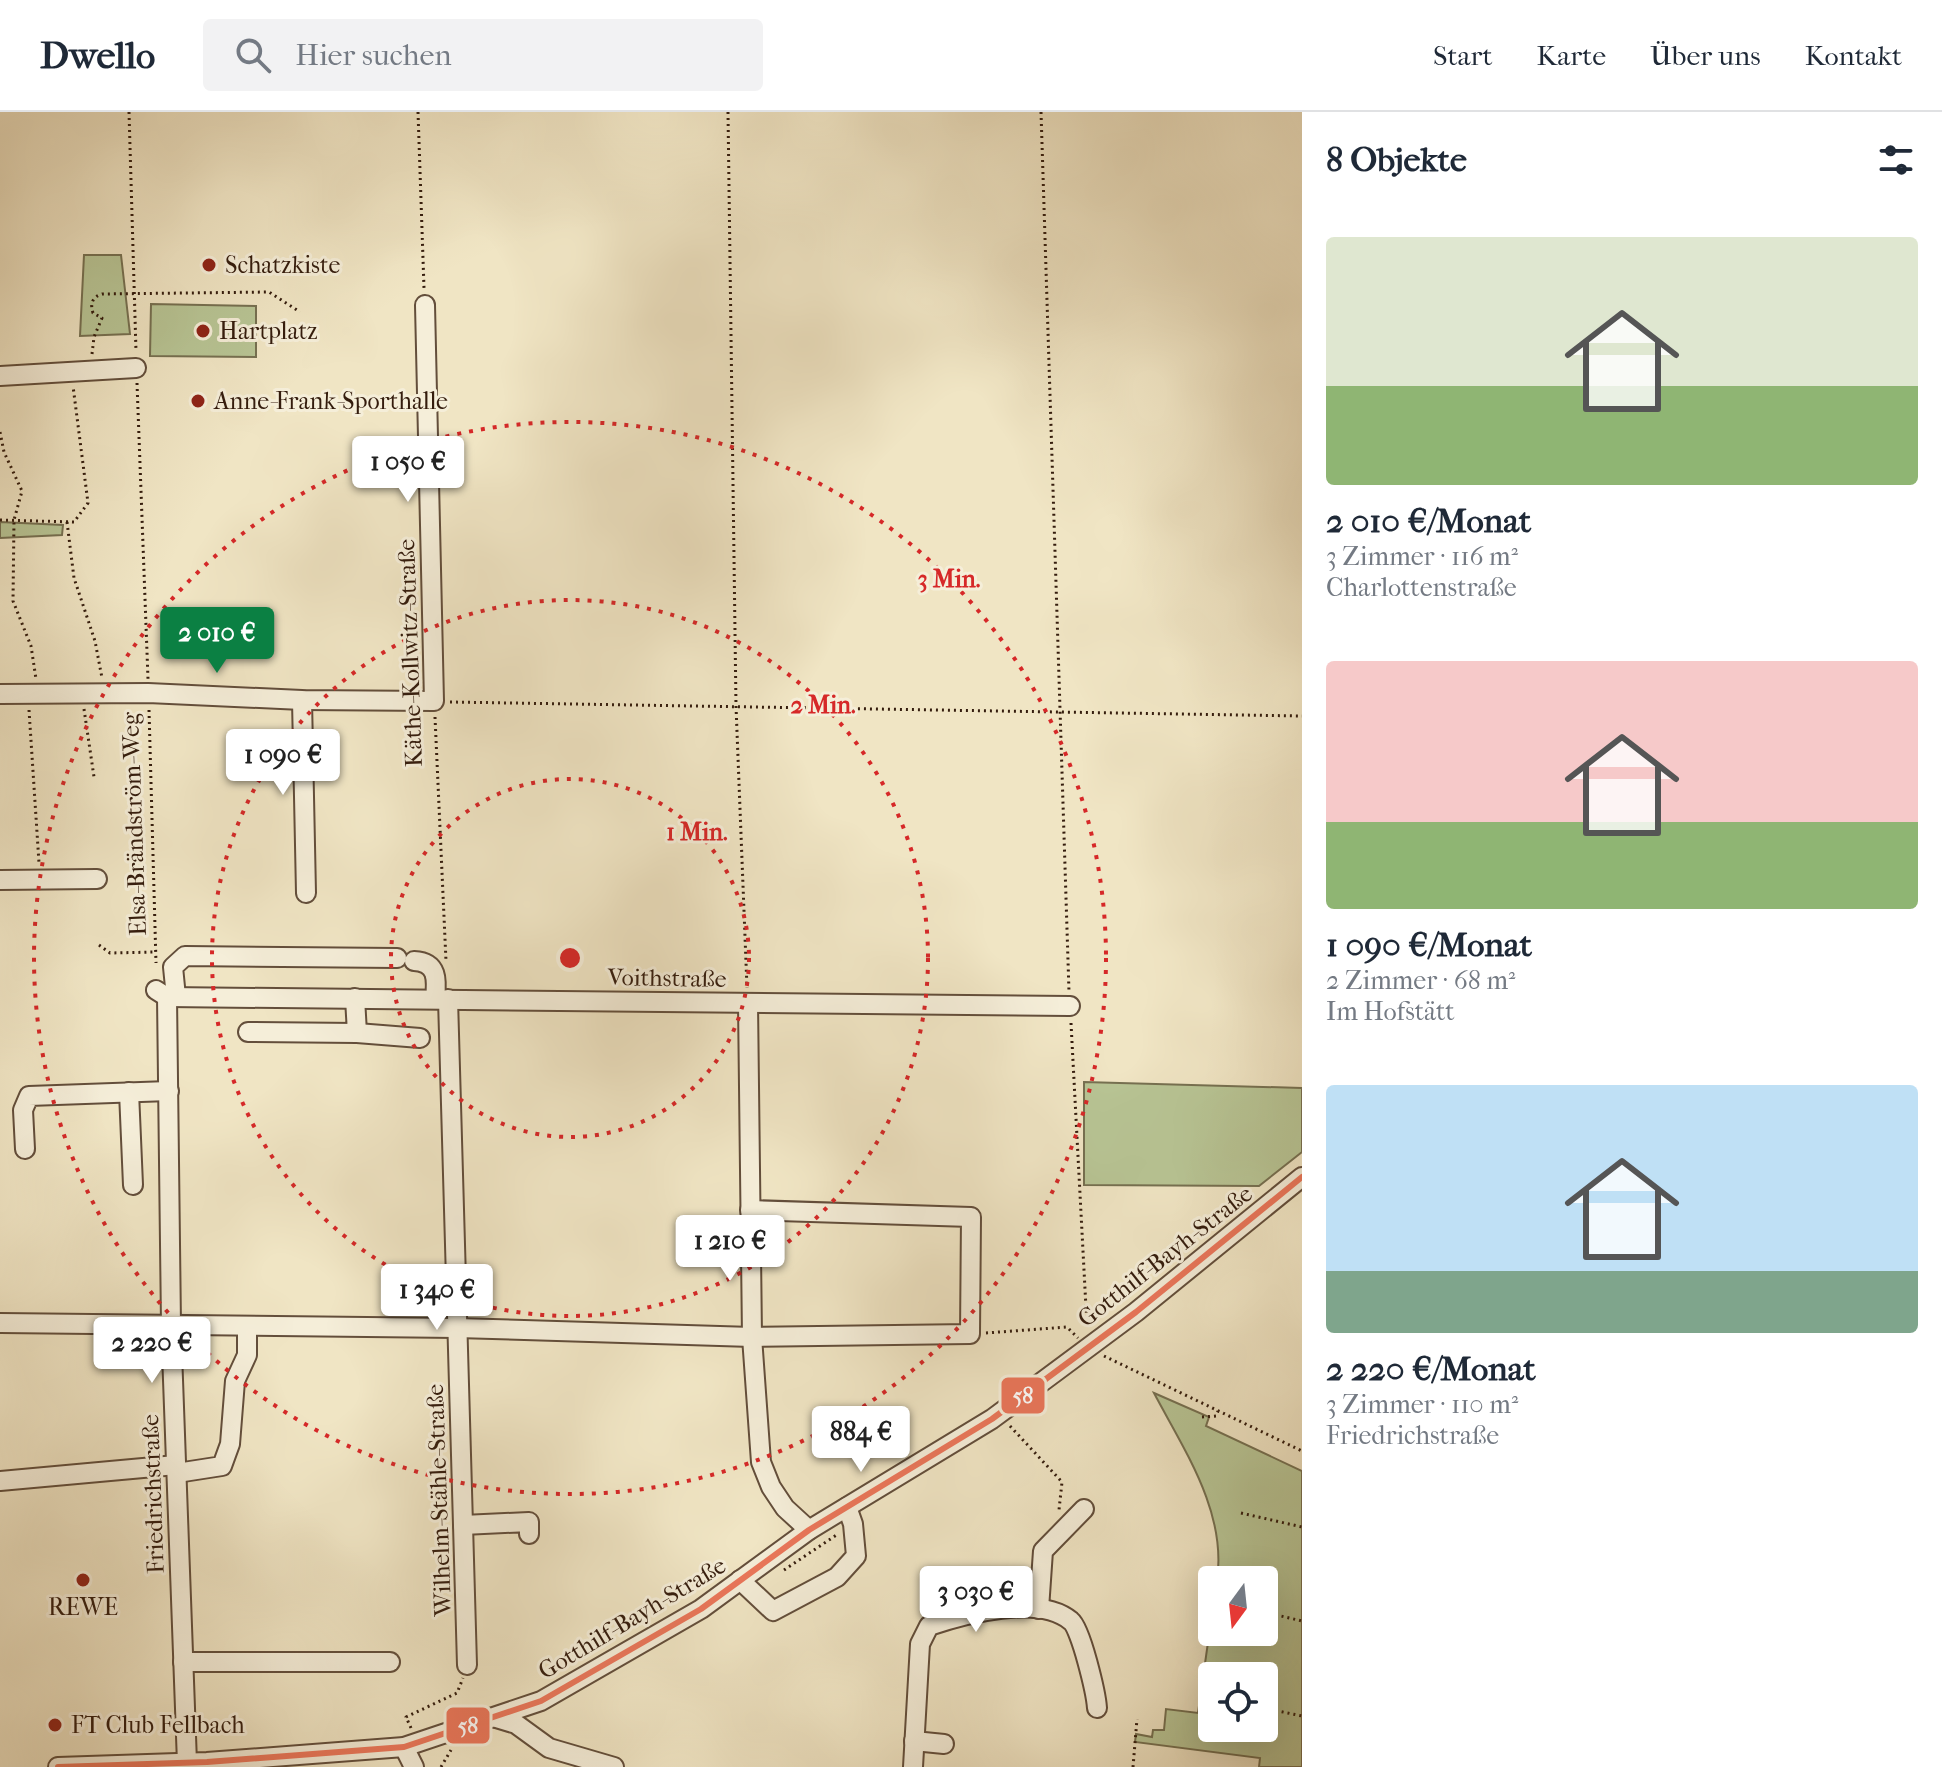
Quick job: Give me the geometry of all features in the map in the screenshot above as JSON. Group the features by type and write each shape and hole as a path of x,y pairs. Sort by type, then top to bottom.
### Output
{"street":[{"name":"Käthe-Kollwitz-Straße","path":"425,305 434,701"},
{"path":"0,376 136,368"},
{"path":"0,694 148,693 302,700 434,701"},
{"path":"302,700 306,893"},
{"path":"0,880 97,879"},
{"name":"Friedrichstraße","path":"187,1763 171,1325 167,995 173,967 185,956 406,960"},
{"name":"Wilhelm-Stähle-Straße","path":"406,960 423,962 432,967 442,999 457,1328 467,1665"},
{"name":"Voithstraße","path":"167,995 1070,1006"},
{"path":"355,998 357,1033"},
{"path":"748,1003 752,1337 761,1462 771,1487 785,1508 809,1530"},
{"path":"248,1032 357,1033 420,1038"},
{"path":"25,1149 23,1110 29,1096 169,1091"},
{"path":"129,1092 133,1185"},
{"name":"Gotthilf-Bayh-Straße","path":"58,1767 187,1763 404,1747 541,1701 701,1609 809,1530 992,1419 1136,1312 1302,1177"},
{"path":"0,1323 457,1328 752,1337 970,1334 971,1217 750,1210"},
{"path":"0,1481 222,1466 230,1444 235,1381 247,1355 247,1326"},
{"path":"740,1580 773,1611 837,1577 856,1556 853,1524 847,1507"},
{"path":"1039,1609 1043,1551 1084,1509"},
{"path":"463,1525 529,1522 529,1534"},
{"path":"913,1767 920,1644 929,1626 983,1610 1052,1608 1074,1623 1096,1693 1097,1708"},
{"path":"183,1662 390,1662"},
{"path":"496,1718 516,1724 549,1748 614,1767"},
{"path":"914,1741 944,1744"},
{"path":"404,1747 414,1767"}],"path":[{"name":"Elsa-Brändström-Weg","path":"129,112 156,952 167,995"},
{"path":"418,112 425,305"},
{"path":"728,112 736,706 748,1003"},
{"path":"1041,112 1070,1006 1088,1347"},
{"path":"0,520 74,522 88,503 80,372 102,318 93,313 91,303 94,299 102,294 269,292 300,312"},
{"path":"0,432 4,452 22,491 14,520 13,601 31,646 41,880"},
{"path":"67,522 74,578 95,641 105,694"},
{"path":"81,694 94,777"},
{"path":"434,701 1302,716"},
{"name":"Käthe-Kollwitz-Straße","path":"434,701 446,967"},
{"path":"99,945 110,953 156,952"},
{"path":"970,1334 1067,1327 1088,1347 1302,1451"},
{"path":"1202,1417 1216,1416 1218,1411"},
{"path":"1012,1428 1062,1482 1059,1510"},
{"path":"1241,1513 1302,1527"},
{"path":"1278,1615 1302,1621"},
{"path":"411,1728 406,1717 457,1693 467,1665"},
{"path":"1278,1711 1302,1716"},
{"path":"1133,1767 1137,1719"}],"green space":[{"path":"84,255 121,255 130,334 80,336"},
{"name":"Hartplatz","path":"151,304 256,306 256,357 150,356"},
{"path":"0,522 63,525 62,535 0,538"},
{"path":"1084,1082 1302,1088 1302,1152 1259,1186 1084,1185"},
{"path":"1154,1393 1209,1417 1206,1426 1302,1471 1302,1767 1259,1767 1260,1758 1135,1742 1136,1734 1152,1737 1153,1730 1164,1730 1166,1709 1198,1713 1198,1742 1278,1742 1278,1662 1205,1662 1207,1646 1278,1646 1278,1566 1218,1566 1216,1530 1190,1459"}],"transit line":[{"name":"58","path":"58,1767 207,1762 404,1747 541,1701 701,1609 809,1530 992,1419 1136,1312 1302,1177"}],"place":[{"name":"Schatzkiste","path":"209,265"},
{"name":"Hartplatz","path":"203,331"},
{"name":"Anne-Frank-Sporthalle","path":"198,401"},
{"name":"REWE","path":"83,1580"},
{"name":"FT Club Fellbach","path":"55,1725"}]}
